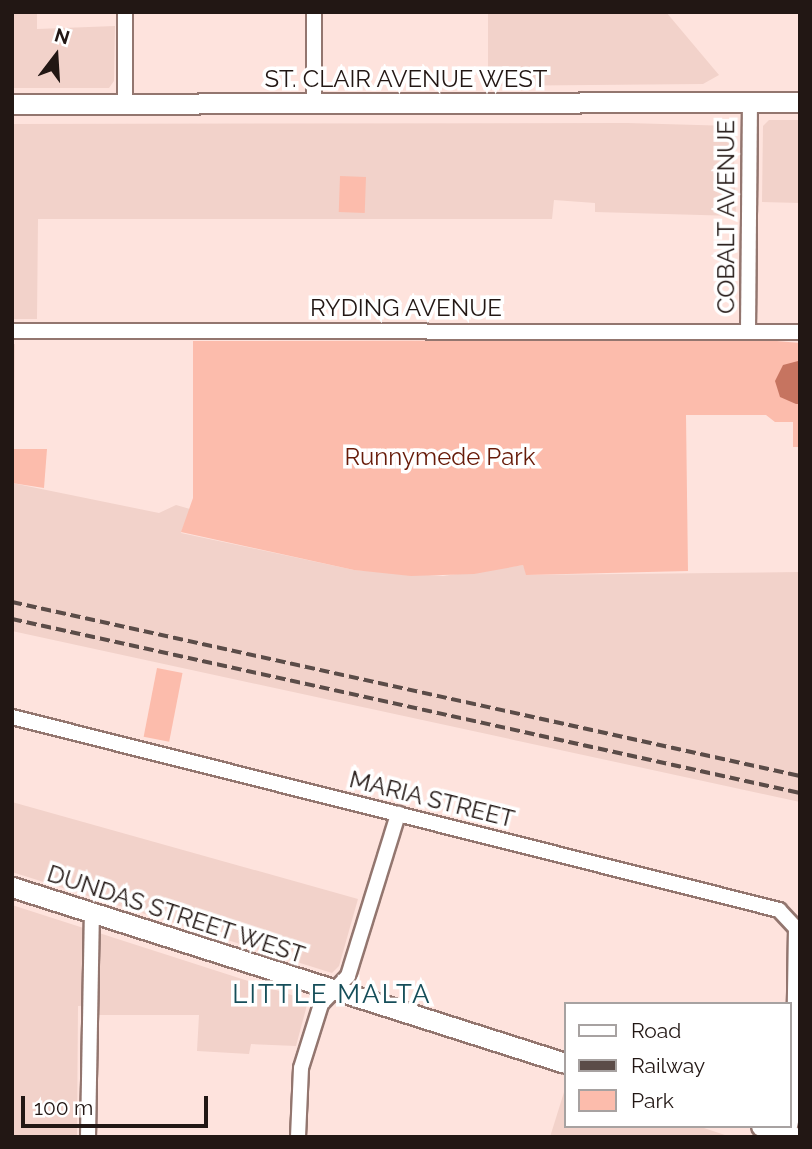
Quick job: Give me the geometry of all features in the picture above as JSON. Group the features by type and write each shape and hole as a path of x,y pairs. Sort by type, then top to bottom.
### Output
{"main road":[{"name":"ST. CLAIR AVENUE WEST","path":"12,104 800,102"},
{"name":"DUNDAS STREET WEST","path":"12,887 564,1063"},
{"path":"767,1128 791,1136"}],"street":[{"path":"125,12 125,104"},
{"path":"314,12 314,103"},
{"name":"COBALT AVENUE","path":"748,331 750,104"},
{"name":"RYDING AVENUE","path":"12,331 800,332"},
{"name":"MARIA STREET","path":"12,717 779,910 796,928 798,964 791,1136"},
{"path":"298,1137 301,1068 321,1004 348,976 398,814"},
{"path":"88,1137 92,912"}],"shaded area":[{"path":"12,12 37,12 37,29 115,26 114,81 109,88 12,88"},
{"path":"488,12 666,12 719,75 703,84 488,86"},
{"path":"769,120 800,120 800,203 762,202 763,126"},
{"path":"627,123 733,126 736,216 595,212 595,203 554,200 552,219 38,219 37,319 12,319 12,124"},
{"path":"12,344 15,344 14,442 12,442"},
{"path":"798,361 800,404 796,404 780,397 775,381 783,365"},
{"path":"12,483 159,513 176,505 190,509 181,533 354,570 443,576 523,565 527,575 800,572 800,802 12,631"},
{"path":"12,802 358,899 339,966 332,973 12,872"},
{"path":"12,905 304,999 307,1005 296,1046 251,1044 249,1054 197,1051 199,1015 96,1015 96,1005 78,1006 77,1137 12,1137"},
{"path":"564,1092 564,1128 704,1128 731,1137 550,1137"}],"green space":[{"path":"340,176 366,177 365,213 339,212"},
{"name":"Runnymede Park","path":"765,340 800,343 800,447 793,447 793,422 775,422 766,415 686,415 688,571 526,575 523,565 474,574 411,576 354,570 181,532 193,498 193,341"},
{"path":"12,449 47,449 44,488 12,483"},
{"path":"157,668 183,673 169,742 144,737"}],"railway":[{"path":"12,602 800,776"},
{"path":"12,619 800,793"}],"district":[{"name":"LITTLE MALTA","path":"332,995"}]}
